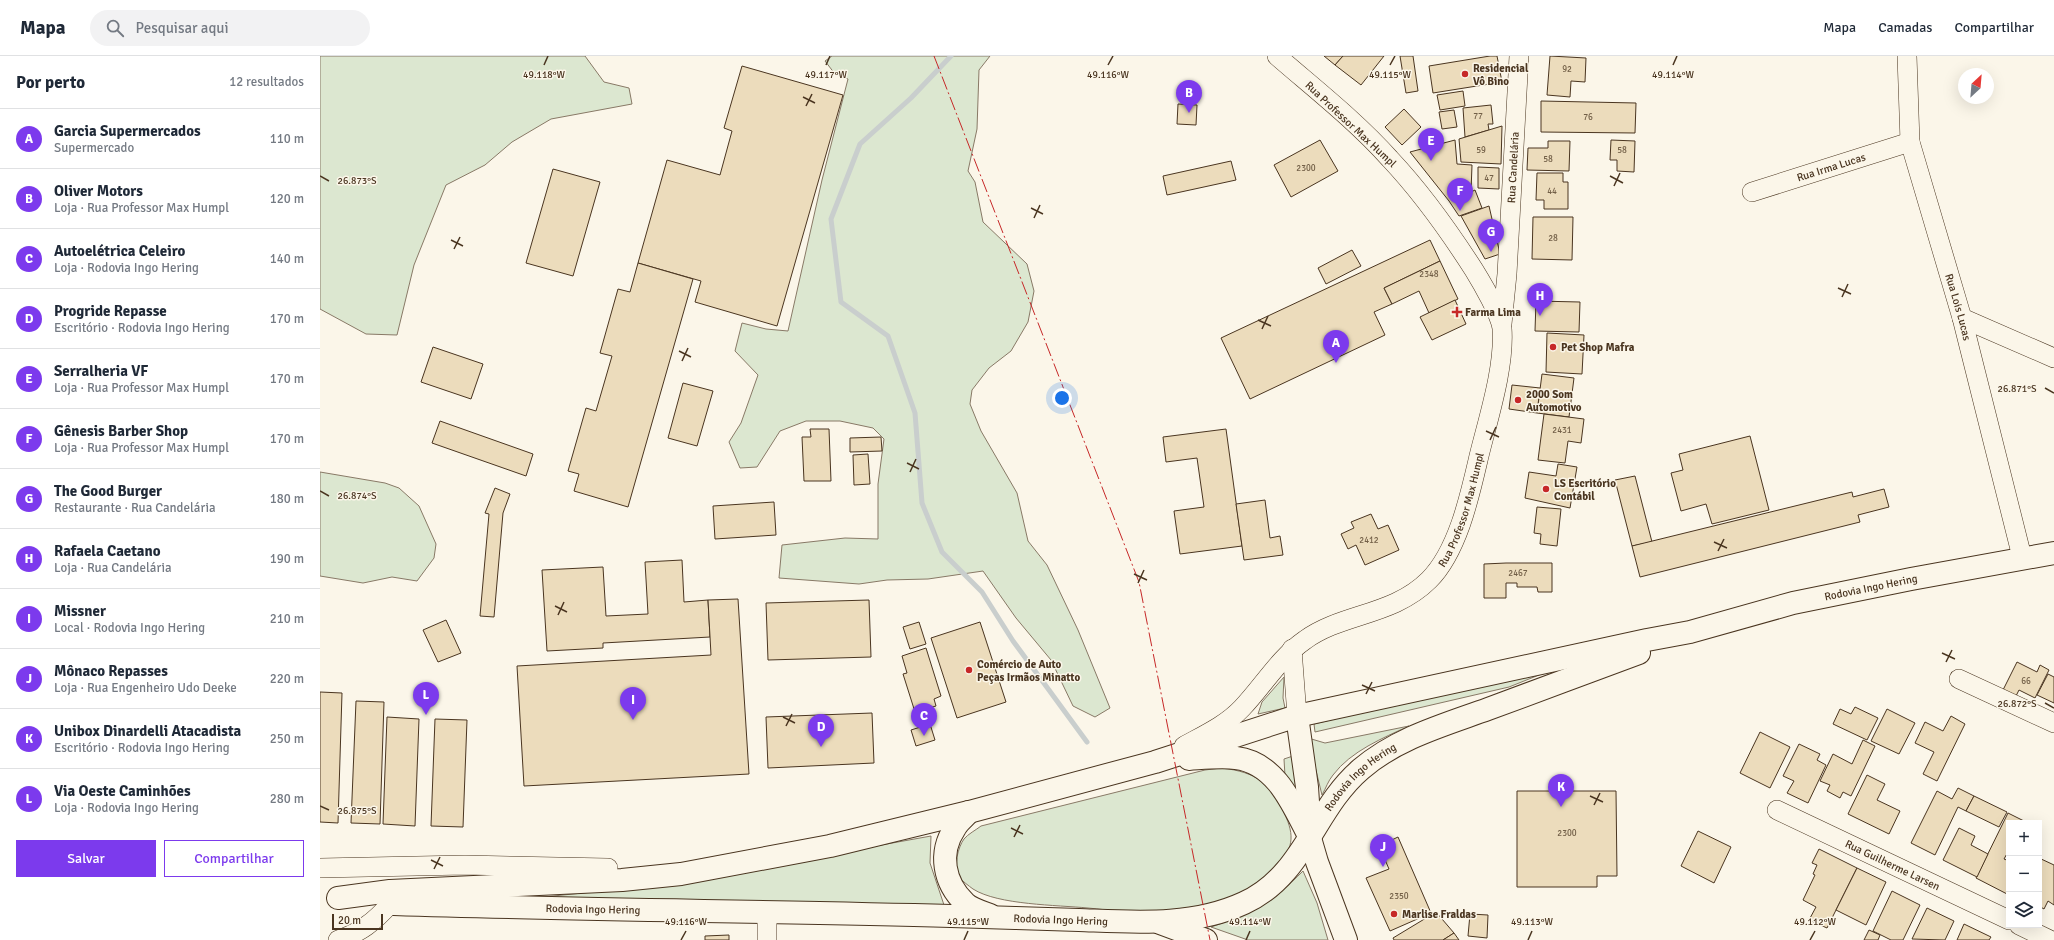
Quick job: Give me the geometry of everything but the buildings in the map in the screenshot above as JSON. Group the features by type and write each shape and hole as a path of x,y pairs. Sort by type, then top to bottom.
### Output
{"main road":[{"name":"Rodovia Ingo Hering","path":"329,898 390,891 622,880 681,874 830,846 969,812 1155,762 1297,716 1690,632 1793,603 2022,557 2054,553"},
{"name":"Rodovia Ingo Hering","path":"329,898 390,904 562,910 767,913 1160,923 1205,915 1242,904 1264,892 1285,874 1301,854 1334,799 1359,771 1380,754 1418,734 1651,649 1690,632"},
{"path":"1297,716 1307,787 1310,838"},
{"path":"1155,762 1208,758 1235,758 1250,761 1273,775 1284,790 1310,838 1317,862 1346,940"},
{"path":"969,812 955,828 947,845 944,863 948,880 966,904 994,918"},
{"path":"1160,923 1206,940"}],"street":[{"name":"Rua Professor Max Humpl","path":"1155,762 1224,724 1242,709 1292,650 1307,638 1328,628 1394,604 1420,588 1429,580 1441,565 1465,510 1495,392 1501,354 1502,326 1491,301 1460,248 1409,180 1368,136 1277,56"},
{"name":"Rua Candelária","path":"1502,326 1507,274 1519,56"},
{"name":"Rua Lois Lucas","path":"1907,56 1910,142 1962,318 2022,557"},
{"name":"Rua Irma Lucas","path":"1752,192 1910,142"},
{"path":"1962,318 2054,358"},
{"path":"1292,650 1297,716"},
{"path":"1959,679 2054,723"},
{"name":"Rua Guilherme Larsen","path":"1777,810 2006,919"},
{"path":"320,868 465,865 608,868"},
{"path":"338,940 360,931 376,919 390,904"},
{"path":"767,913 767,940"},
{"path":"2025,928 2050,940"}],"green space":[{"path":"320,56 585,56 604,82 629,88 632,104 551,119 512,142 485,165 446,185 414,265 397,335 366,334 320,309"},
{"path":"832,56 990,56 979,70 977,129 968,171 975,182 983,222 1027,264 1034,291 1028,322 1011,351 989,368 972,390 970,404 981,431 1017,493 1028,541 1047,565 1078,630 1110,708 1095,717 1073,706 1051,660 1016,618 983,571 928,579 887,580 859,584 779,578 782,545 845,538 878,539 878,484 884,439 873,428 840,421 806,421 780,431 757,467 740,468 729,442 741,423 758,375 735,351 742,323 766,329 788,331 822,180 848,79 835,74 825,61"},
{"path":"320,472 385,483 399,488 419,506 436,544 434,558 417,581 392,577 363,583 320,576"},
{"path":"1553,665 1554,669 1509,687 1315,732 1314,724"},
{"path":"1284,677 1283,698 1285,708 1258,714 1262,702"},
{"path":"1409,726 1368,746 1340,766 1331,777 1322,795 1308,738 1325,743"},
{"path":"1296,755 1300,800 1285,776 1284,759"},
{"path":"1221,768 1244,773 1261,781 1275,796 1286,817 1291,832 1288,851 1279,863 1257,883 1225,901 1212,905 1160,914 1028,903 997,898 984,894 973,889 959,877 957,873 956,863 958,852 964,839 981,826 1205,770"},
{"path":"931,836 930,863 944,905 505,901 660,885"},
{"path":"1303,871 1317,903 1328,940 1248,940 1211,927 1262,905 1292,882"}],"waterway":[{"path":"951,56 911,98 860,144 831,219 841,302 888,336 915,413 922,503 942,552 982,592 1013,641 1087,742"}],"power":[{"path":"934,56 1139,582 1210,940"}],"place":[{"name":"Residencial Vô Bino","path":"1465,74"},
{"name":"Oliver Motors","path":"1189,113"},
{"name":"Serralheria VF","path":"1431,161"},
{"name":"Gênesis Barber Shop","path":"1460,211"},
{"name":"The Good Burger","path":"1491,252"},
{"name":"Farma Lima","path":"1457,312"},
{"name":"Rafaela Caetano","path":"1540,316"},
{"name":"Pet Shop Mafra","path":"1553,347"},
{"name":"Garcia Supermercados","path":"1336,363"},
{"name":"2000 Som Automotivo","path":"1518,400"},
{"name":"LS Escritório Contábil","path":"1546,489"},
{"name":"Comércio de Auto Peças Irmãos Minatto","path":"969,670"},
{"name":"Via Oeste Caminhões","path":"426,715"},
{"name":"Missner","path":"633,720"},
{"name":"Autoelétrica Celeiro","path":"924,736"},
{"name":"Progride Repasse","path":"821,747"},
{"name":"Unibox Dinardelli Atacadista","path":"1561,807"},
{"name":"Mônaco Repasses","path":"1383,867"},
{"name":"Marlise Fraldas","path":"1394,914"}]}
